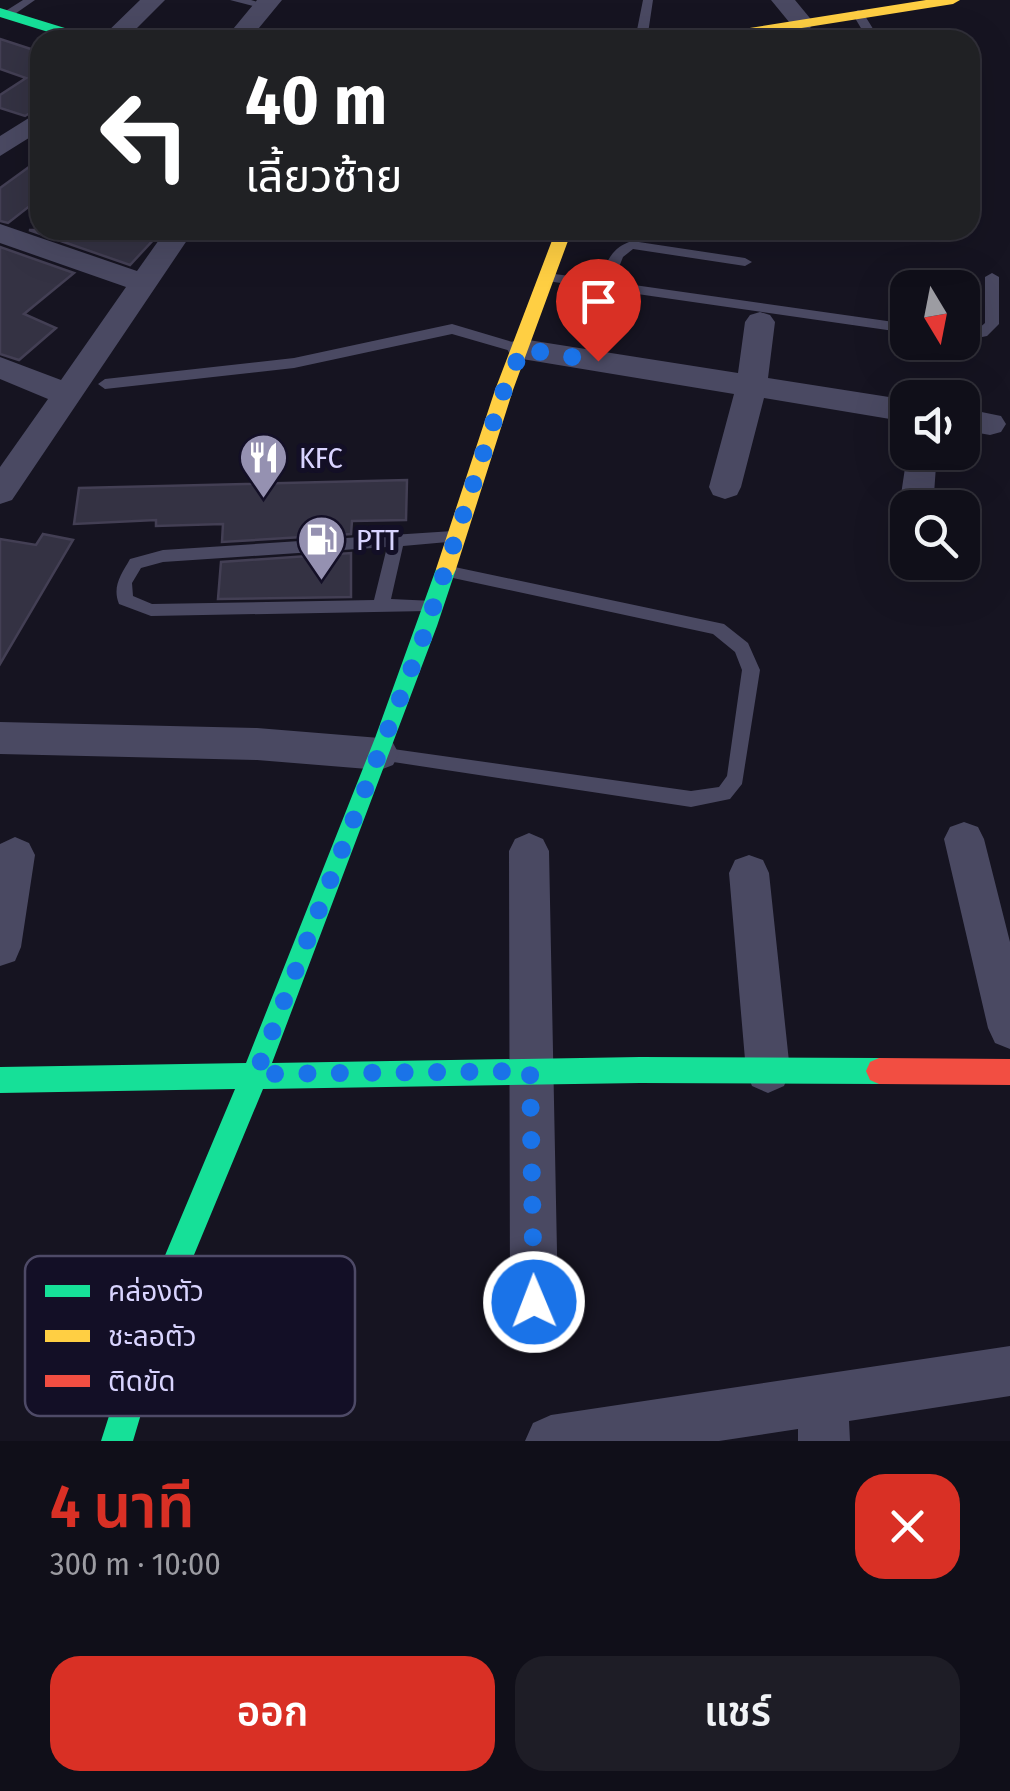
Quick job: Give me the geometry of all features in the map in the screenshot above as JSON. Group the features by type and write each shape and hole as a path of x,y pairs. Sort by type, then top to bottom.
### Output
{"street":[{"path":"121,30 153,0"},
{"path":"783,0 802,23"},
{"path":"760,30 953,0"},
{"path":"244,30 267,3"},
{"path":"4,13 58,30"},
{"path":"0,118 30,125"},
{"path":"0,148 30,130"},
{"path":"0,232 144,283"},
{"path":"0,492 173,240"},
{"path":"177,1256 256,1074 272,1024 380,754 434,605 504,390 561,240"},
{"path":"725,487 752,386 760,322"},
{"path":"522,349 890,407"},
{"path":"0,367 66,394"},
{"path":"0,738 257,744 380,754"},
{"path":"964,839 1010,1028"},
{"path":"529,851 534,1302"},
{"path":"0,947 16,854"},
{"path":"749,873 768,1070"},
{"path":"0,1080 530,1071 1010,1072"},
{"path":"551,1441 823,1420 1010,1371"},
{"path":"118,1441 123,1416"}],"lane":[{"path":"4,13 30,0"},
{"path":"236,0 267,3"},
{"path":"643,30 648,0"},
{"path":"858,13 868,30"},
{"path":"605,285 616,256 632,245 745,262"},
{"path":"548,276 890,326"},
{"path":"980,334 992,324 992,277"},
{"path":"105,384 294,363 452,330 522,349"},
{"path":"434,605 151,610 124,600 124,584 136,563 162,556 456,537"},
{"path":"382,606 398,540"},
{"path":"380,754 691,799 724,794 736,780 751,670 742,648 718,629 445,571"}],"building":[{"path":"0,39 30,49 30,113 25,116 0,108 0,95 26,78 0,69"},
{"path":"30,166 30,206 8,223 0,221 0,188"},
{"path":"58,240 153,240 130,265"},
{"path":"0,247 74,273 24,314 56,328 19,360 0,354"},
{"path":"407,480 406,520 352,521 351,534 222,542 223,524 156,526 156,520 74,524 79,488"},
{"path":"43,534 73,540 0,664 0,539 36,545"},
{"path":"351,553 351,597 218,599 221,562"}],"traffic: fast":[{"path":"0,12 57,30"},
{"path":"178,1256 253,1080 386,738 446,569"},
{"path":"0,1080 640,1070 879,1071"},
{"path":"117,1441 123,1416"}],"traffic: slow":[{"path":"762,30 953,0"},
{"path":"446,569 504,390 560,240"}],"traffic: jam":[{"path":"879,1071 1010,1072"}],"place":[{"name":"KFC","path":"264,500"},
{"name":"PTT","path":"321,582"}],"route":[{"path":"534,1302 530,1071 256,1074 422,641 504,390 522,349 598,361"}]}
